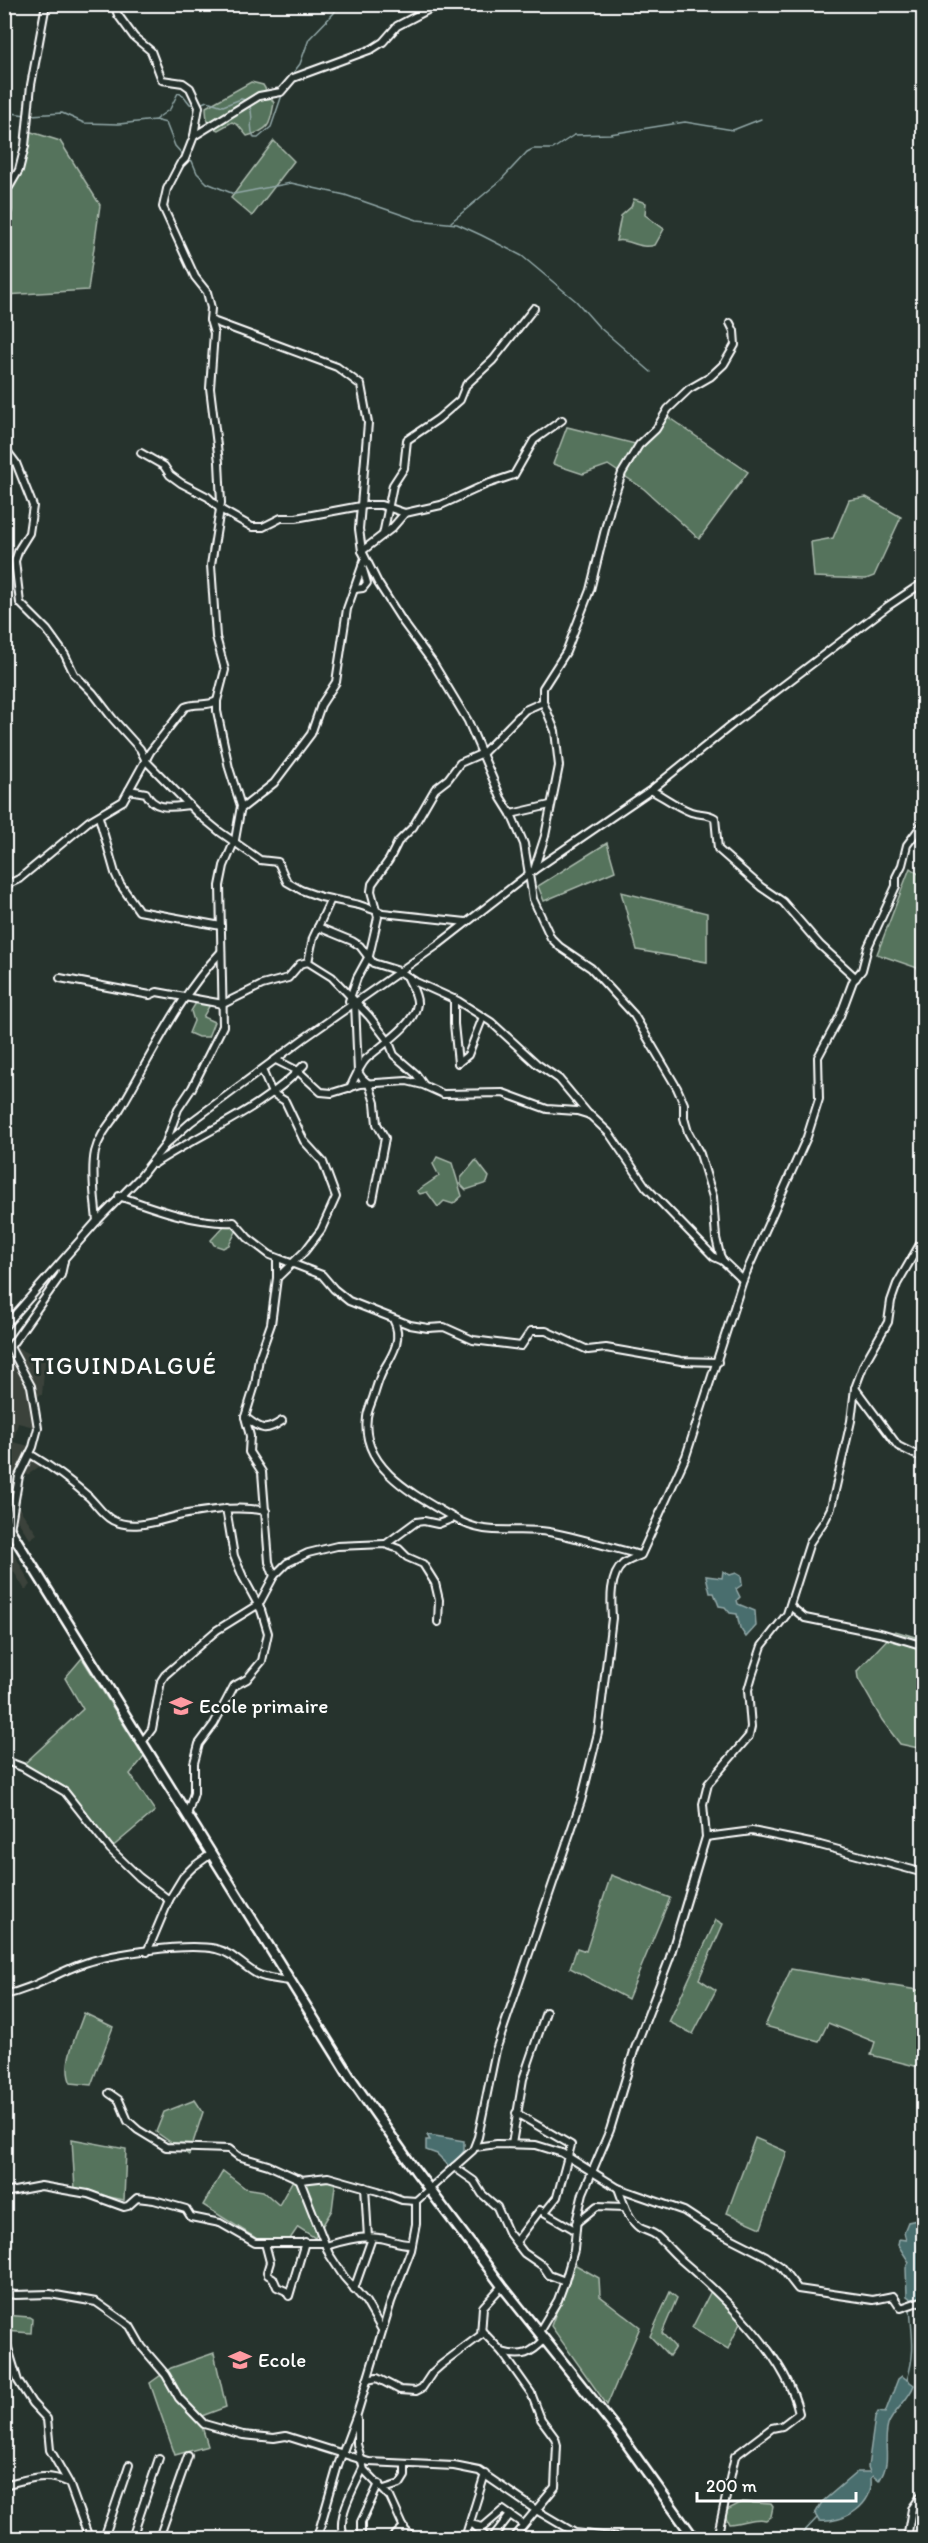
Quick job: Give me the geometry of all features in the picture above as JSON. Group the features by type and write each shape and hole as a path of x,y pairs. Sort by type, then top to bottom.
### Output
{"street":[{"path":"4,225 8,210 8,189 19,170 25,146 32,85 46,4"},
{"path":"114,4 118,15 134,36 151,51 162,80 183,83 190,88 199,107 194,136 185,159 167,189 163,207 195,277 207,292 211,308 210,320 214,333 210,388 219,462 220,509 211,565 216,637 225,664 217,701 229,768 241,809 235,840 221,875 222,1026 192,1088 178,1109 165,1145"},
{"path":"194,136 259,96 281,92 293,78 372,49 383,42 397,26 439,4"},
{"path":"383,535 393,485 404,468 407,440 438,419 460,400 466,385 494,360 534,308"},
{"path":"210,320 337,368 361,385 368,423 359,540 362,551 403,622 434,663 454,696 483,753 496,787 524,843 531,872 533,899 551,939 591,968 634,1015 677,1088 684,1104 684,1118 688,1132 699,1154 711,1190 716,1238 723,1261"},
{"path":"531,872 545,836 550,805 559,777 555,731 543,702 543,687 566,652 590,590 610,509 622,473 639,445 656,429 668,409 689,389 710,377 724,364 735,345 734,332 730,323"},
{"path":"141,453 164,466 170,475 208,497 220,509 245,525 263,527 281,518 296,518 381,504 396,512 405,513 441,505 487,484 514,476 534,440 562,420"},
{"path":"4,447 16,463 33,506 30,533 19,549 15,561 20,603 47,630 65,655 74,674 140,748 145,760 189,805 220,832 235,840 260,860 278,862 287,882 294,886 377,911 466,922"},
{"path":"362,551 394,526 405,513"},
{"path":"241,809 274,783 310,734 321,705 336,682 347,609 365,558"},
{"path":"147,1170 165,1145 191,1122 346,1009 353,1000 399,971 531,872 651,790 734,723 888,606 924,582"},
{"path":"4,886 20,879 78,830 121,803 145,760 185,707 191,704 210,705 217,701"},
{"path":"373,1200 385,1138 377,1124 375,1102 369,1084 358,1072 353,1000 357,978 369,956 378,917 371,891 372,884 398,842 413,827 435,789 448,779 460,763 483,753 525,710 543,702"},
{"path":"129,790 146,793 152,801 162,807 189,805"},
{"path":"651,790 683,809 716,818 718,849 783,903 820,945 856,978"},
{"path":"511,814 550,805"},
{"path":"99,817 115,873 120,884 140,911 221,926"},
{"path":"317,2538 387,2314 412,2244 416,2224 416,2201 475,2147 496,2050 581,1801 603,1702 612,1618 611,1600 618,1569 624,1563 640,1556 686,1456 743,1280 803,1148 819,1099 818,1057 862,970 868,947 896,886 896,877 902,865 906,847 924,822"},
{"path":"308,962 318,927 331,899"},
{"path":"318,927 352,941 369,956 373,963 399,971 454,999 483,1017 537,1064 559,1078 590,1115 609,1133 640,1179 663,1205 714,1257 723,1261 743,1280"},
{"path":"97,1221 94,1163 97,1145 184,999 221,952"},
{"path":"60,978 150,995 157,992 184,999 223,1004 262,985 288,978 300,963 308,962 332,978 369,1016 389,1042 394,1055 416,1074 423,1085"},
{"path":"350,1088 366,1059 389,1042 407,1022 417,1004 407,977"},
{"path":"454,999 458,1063 468,1055 483,1017"},
{"path":"276,1060 298,1071 321,1092 332,1093 361,1084 407,1082 451,1094 502,1093 547,1109 577,1111 590,1115"},
{"path":"4,1327 119,1196 147,1170 189,1141 231,1120 272,1093 304,1065"},
{"path":"262,1070 272,1093 285,1101 304,1141 323,1162 336,1195 333,1208 321,1230 277,1278"},
{"path":"119,1196 173,1215 219,1223 234,1222 248,1238 277,1259 320,1274 349,1301 420,1327 444,1327 473,1340 521,1346 527,1334 535,1329 546,1331 588,1350 606,1348 681,1361 718,1362"},
{"path":"539,2332 558,2300 566,2281 574,2250 576,2223 583,2193 614,2121 651,2003 669,1960 706,1837 703,1804 708,1784 749,1736 751,1727 749,1684 762,1646 774,1633 790,1606 810,1542 831,1508 851,1420 855,1388 864,1364 883,1335 897,1284 924,1237"},
{"path":"274,1576 270,1567 262,1472 249,1452 250,1436 245,1417 255,1385 259,1358 271,1324 277,1259"},
{"path":"10,1529 19,1476 30,1454 38,1428 34,1396 10,1347 61,1275 64,1260"},
{"path":"393,1318 399,1333 395,1350 378,1381 366,1420 371,1449 382,1466 399,1482 468,1526 489,1531 547,1532 640,1556"},
{"path":"855,1388 898,1446 924,1459"},
{"path":"245,1417 259,1427 267,1429 282,1421"},
{"path":"30,1454 47,1464 115,1521 135,1524 156,1522 226,1508 266,1511"},
{"path":"187,1815 194,1793 194,1763 199,1744 214,1724 234,1686 247,1679 261,1661 268,1632 259,1604 234,1556 226,1508"},
{"path":"143,1741 152,1729 161,1681 165,1675 217,1630 259,1604 274,1576 287,1563 308,1553 344,1545 385,1544 392,1542 416,1522 438,1524 454,1518"},
{"path":"4,1520 350,2077 502,2286 640,2462 694,2538"},
{"path":"385,1544 399,1549 407,1557 423,1564 433,1576 439,1600 438,1622"},
{"path":"790,1606 805,1618 884,1634 924,1646"},
{"path":"4,1760 22,1767 66,1792 110,1849 139,1877 169,1900"},
{"path":"706,1837 752,1831 828,1847 924,1873"},
{"path":"147,1952 169,1900 188,1871 211,1854"},
{"path":"4,1995 30,1988 84,1964 111,1957 193,1947 216,1949 234,1955 260,1975 290,1981"},
{"path":"512,2144 523,2079 546,2012"},
{"path":"109,2093 119,2100 128,2121 144,2135 166,2147 229,2150 238,2156 268,2165 303,2180 328,2177 398,2199 416,2201"},
{"path":"516,2113 569,2143 571,2147 557,2197 545,2212"},
{"path":"475,2147 512,2144 544,2146 569,2156 618,2188 684,2211 706,2226 763,2254 780,2266 798,2289 873,2300 892,2296 901,2308 924,2300"},
{"path":"454,2167 474,2181 482,2194 497,2207 508,2232 524,2253 543,2266 547,2274 566,2281"},
{"path":"299,2178 334,2264 371,2311 382,2330"},
{"path":"4,2193 41,2186 88,2194 124,2207 137,2198 154,2200 186,2209 191,2217 220,2223 248,2240 265,2243 325,2244 370,2238 412,2244"},
{"path":"354,2289 370,2238 365,2187"},
{"path":"618,2188 634,2223 657,2236 736,2312 775,2359 798,2406 799,2413 782,2426 772,2428 735,2456 717,2538"},
{"path":"576,2223 597,2206 625,2207"},
{"path":"516,2242 537,2212 545,2212 575,2230"},
{"path":"265,2243 270,2262 268,2274 273,2278 277,2288 287,2292 289,2296 305,2242"},
{"path":"368,2380 377,2378 400,2390 416,2391 422,2388 432,2373 441,2365 481,2336 483,2307 502,2286"},
{"path":"4,2293 50,2294 102,2305 112,2315 130,2326 142,2347 166,2375 179,2398 204,2424 243,2435 274,2438 286,2436 342,2454 385,2464 454,2466 485,2474 536,2510 575,2533 620,2538"},
{"path":"371,2311 387,2314"},
{"path":"482,2331 502,2352 531,2393 541,2419 558,2445 556,2485 513,2538"},
{"path":"4,2335 18,2381 32,2403 45,2416 50,2450 69,2483 89,2538"},
{"path":"502,2352 520,2356 536,2349 545,2339"},
{"path":"359,2408 357,2444 363,2468 382,2487 395,2506 404,2527 413,2538"},
{"path":"159,2538 188,2456"},
{"path":"132,2538 159,2458"},
{"path":"361,2538 361,2522 382,2487 400,2484 405,2476 405,2464"},
{"path":"104,2538 129,2465"},
{"path":"345,2538 341,2532 341,2521 363,2468"},
{"path":"465,2538 473,2526 477,2496 485,2474"},
{"path":"4,2485 47,2476 56,2476 69,2483"},
{"path":"907,2538 912,2509 924,2492"},
{"path":"473,2526 483,2527 502,2510 523,2524"},
{"path":"492,2538 510,2515"},
{"path":"473,2526 487,2538"},
{"path":"392,2538 404,2527"},
{"path":"567,2538 575,2533"}],"shaded area":[{"path":"4,1337 16,1347 45,1361 42,1395 35,1396 38,1428 18,1423 13,1442 33,1447 30,1454 41,1457 40,1466 29,1474 19,1476 5,1468"},
{"path":"4,1486 37,1534 30,1539 5,1502"},
{"path":"4,1535 31,1585 25,1590 11,1567 8,1568 5,1562"}],"green space":[{"path":"251,82 263,85 274,103 268,126 247,136 238,125 232,122 218,130 211,126 207,118 206,107"},
{"path":"25,130 60,141 100,205 88,290 5,295 4,225 7,192 20,171"},
{"path":"274,141 294,161 252,216 231,198"},
{"path":"634,199 646,203 645,215 664,229 655,245 644,246 616,241 621,216 631,207"},
{"path":"665,415 748,472 699,539 644,489 608,465 583,474 553,464 567,427 639,445"},
{"path":"866,497 901,517 874,576 866,579 814,577 811,542 833,538 849,500"},
{"path":"607,843 615,871 544,901 538,886"},
{"path":"910,868 923,877 923,970 877,954"},
{"path":"621,892 707,913 707,962 637,950"},
{"path":"197,1001 211,1003 203,1017 214,1022 208,1037 198,1037 189,1033 194,1021 191,1011"},
{"path":"437,1157 452,1163 462,1196 453,1204 444,1201 438,1207 427,1192 420,1194 417,1191 439,1176 433,1164"},
{"path":"476,1160 489,1177 487,1183 466,1190 461,1185 461,1178"},
{"path":"227,1223 239,1226 229,1245 223,1248 214,1245 211,1240"},
{"path":"895,1631 915,1637 923,1649 923,1749 900,1744 882,1720 858,1678 857,1671"},
{"path":"82,1658 144,1757 130,1774 155,1811 110,1849 66,1792 40,1779 25,1763 83,1709 65,1678"},
{"path":"611,1875 670,1898 628,1999 570,1968 577,1948 586,1951"},
{"path":"716,1920 723,1924 699,1979 716,1990 693,2034 669,2022"},
{"path":"791,1969 923,1991 923,2068 871,2055 875,2042 828,2023 819,2041 765,2026"},
{"path":"84,2013 113,2027 91,2085 71,2083 68,2075 69,2057"},
{"path":"195,2100 203,2112 189,2155 156,2132 164,2112"},
{"path":"755,2138 787,2152 761,2228 727,2213"},
{"path":"72,2139 126,2149 124,2200 75,2190"},
{"path":"223,2171 245,2188 263,2191 279,2205 293,2180 336,2178 332,2210 315,2238 298,2227 290,2239 262,2242 203,2205"},
{"path":"574,2264 599,2278 600,2296 640,2327 607,2405 551,2326"},
{"path":"711,2291 741,2321 728,2349 692,2328"},
{"path":"670,2292 677,2298 662,2333 675,2347 669,2356 650,2336"},
{"path":"5,2315 32,2319 31,2333 5,2331"},
{"path":"214,2353 226,2407 199,2417 208,2446 175,2455 150,2383 171,2368"},
{"path":"742,2502 771,2504 773,2507 771,2516 766,2520 729,2524 723,2512"}],"water":[{"path":"723,1571 730,1575 736,1573 741,1576 742,1585 736,1589 740,1597 737,1600 738,1604 755,1611 756,1626 746,1637 740,1628 737,1614 730,1613 725,1607 719,1606 714,1593 710,1593 706,1576 722,1578"},
{"path":"427,2135 464,2141 464,2151 451,2168 437,2154 426,2150 426,2140 430,2140"},
{"path":"923,2204 923,2298 911,2299 907,2296 906,2268 909,2262 898,2245 899,2239 906,2240 904,2232 908,2222 917,2220"},
{"path":"902,2376 914,2385 909,2396 893,2415 888,2425 886,2460 879,2481 873,2476 871,2478 868,2497 855,2511 838,2519 819,2521 815,2514 822,2502 857,2472 870,2472 868,2467 875,2418 878,2412 885,2413 898,2379"}],"waterway":[{"path":"290,77 300,64 309,39 334,13 339,4"},
{"path":"156,119 170,109 178,93 183,95 190,104 195,105"},
{"path":"249,104 252,114 252,133 254,138 258,138 271,127 282,95"},
{"path":"200,104 207,101 223,106 241,99 246,100"},
{"path":"4,112 26,115"},
{"path":"31,115 62,113 84,123 119,124 155,120 166,123 175,146 183,155"},
{"path":"451,222 500,181 527,152 533,149 553,149 574,135 610,134 685,122 733,130 761,119"},
{"path":"187,158 192,161 197,173 207,183 234,194 291,183 345,195 417,220 457,224 481,235 522,256 576,301 599,327 651,372"},
{"path":"907,2380 912,2352 910,2308"},
{"path":"798,2538 817,2518"}],"place":[{"name":"Ecole primaire","path":"181,1706"},
{"name":"Ecole","path":"240,2360"}],"district":[{"name":"TIGUINDALGUÉ","path":"124,1366"}]}
